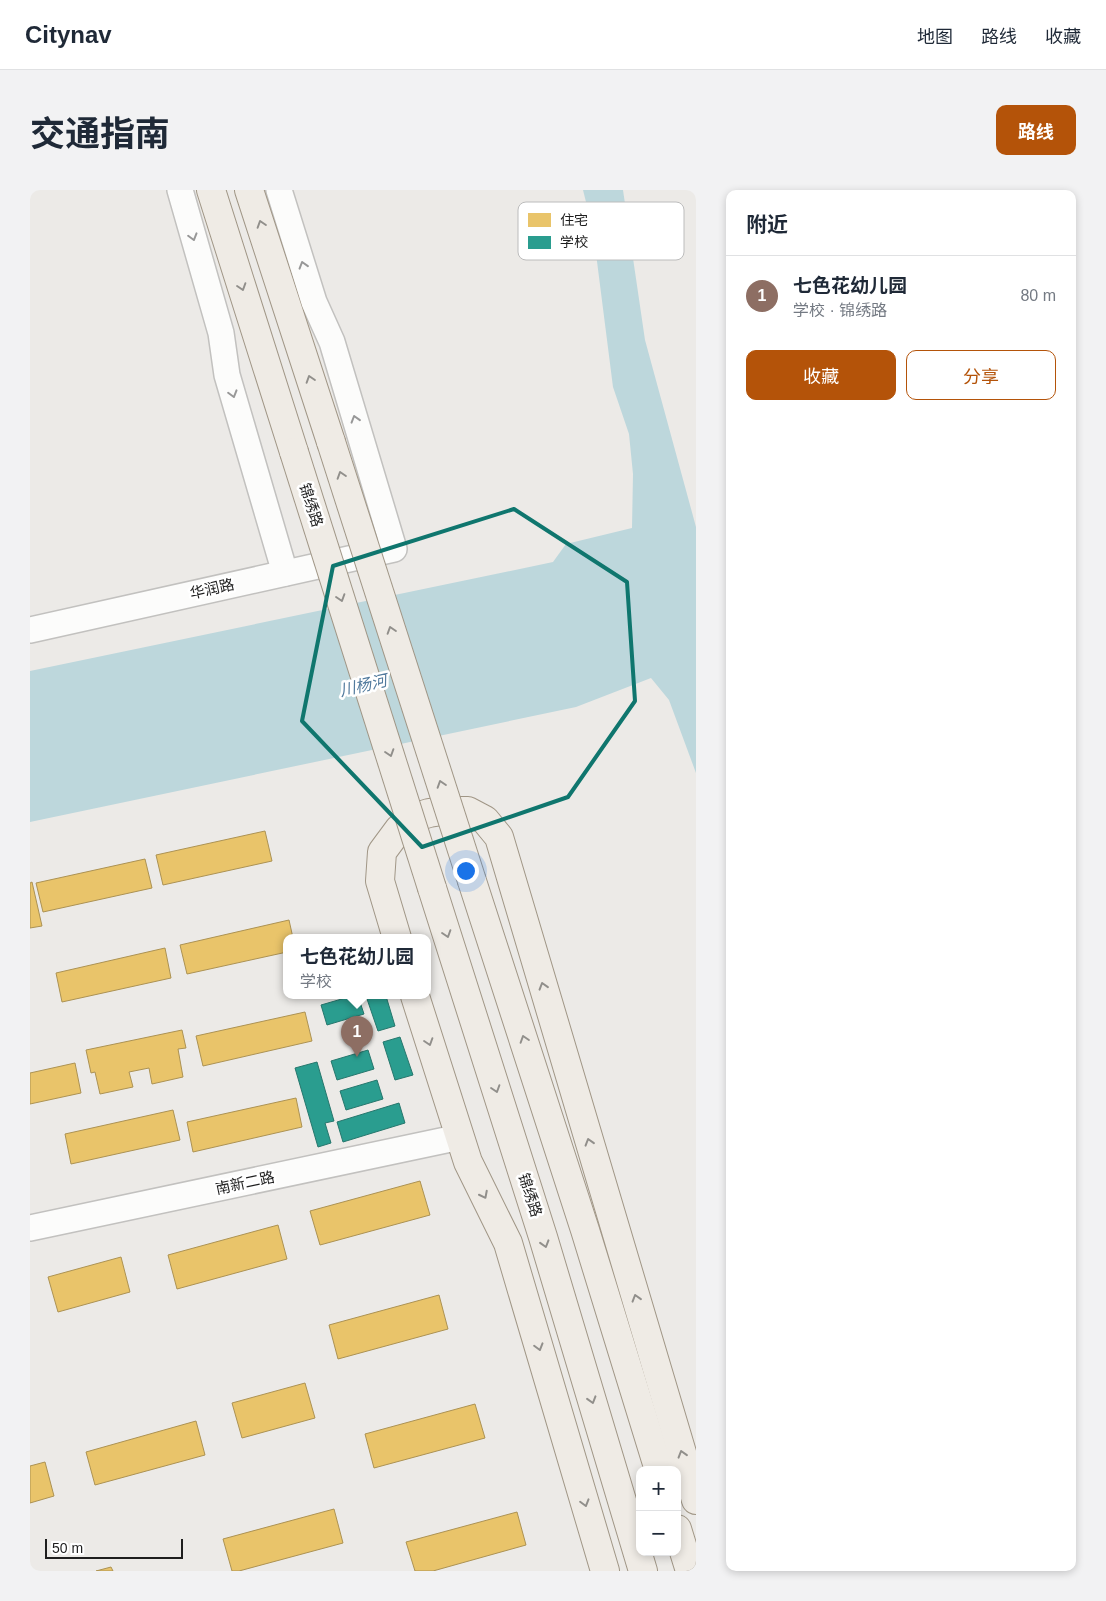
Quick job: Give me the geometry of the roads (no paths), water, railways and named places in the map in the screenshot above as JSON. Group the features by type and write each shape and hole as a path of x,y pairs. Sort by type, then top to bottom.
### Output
{"main road":[{"name":"锦绣路","path":"211,190 543,1237 644,1571"},
{"path":"249,190 582,1220 658,1466"},
{"path":"396,934 380,881 382,852 399,829 416,817 442,811 468,811 485,820 499,837 696,1500"},
{"path":"415,999 468,1162 508,1243 605,1571"},
{"path":"681,1542 690,1571"}],"street":[{"path":"180,190 221,333 227,375 285,573"},
{"name":"华润路","path":"30,630 394,549 332,342 314,302 279,190"},
{"name":"南新二路","path":"30,1228 460,1137"}],"water":[{"path":"583,190 623,190 625,202 586,202"},
{"name":"川杨河","path":"597,260 633,260 645,340 696,527 696,773 669,700 651,678 576,707 30,822 30,671 553,562 566,544 632,528 633,474 629,434 613,387"}],"place":[{"name":"七色花幼儿园","path":"357,1057"}]}
